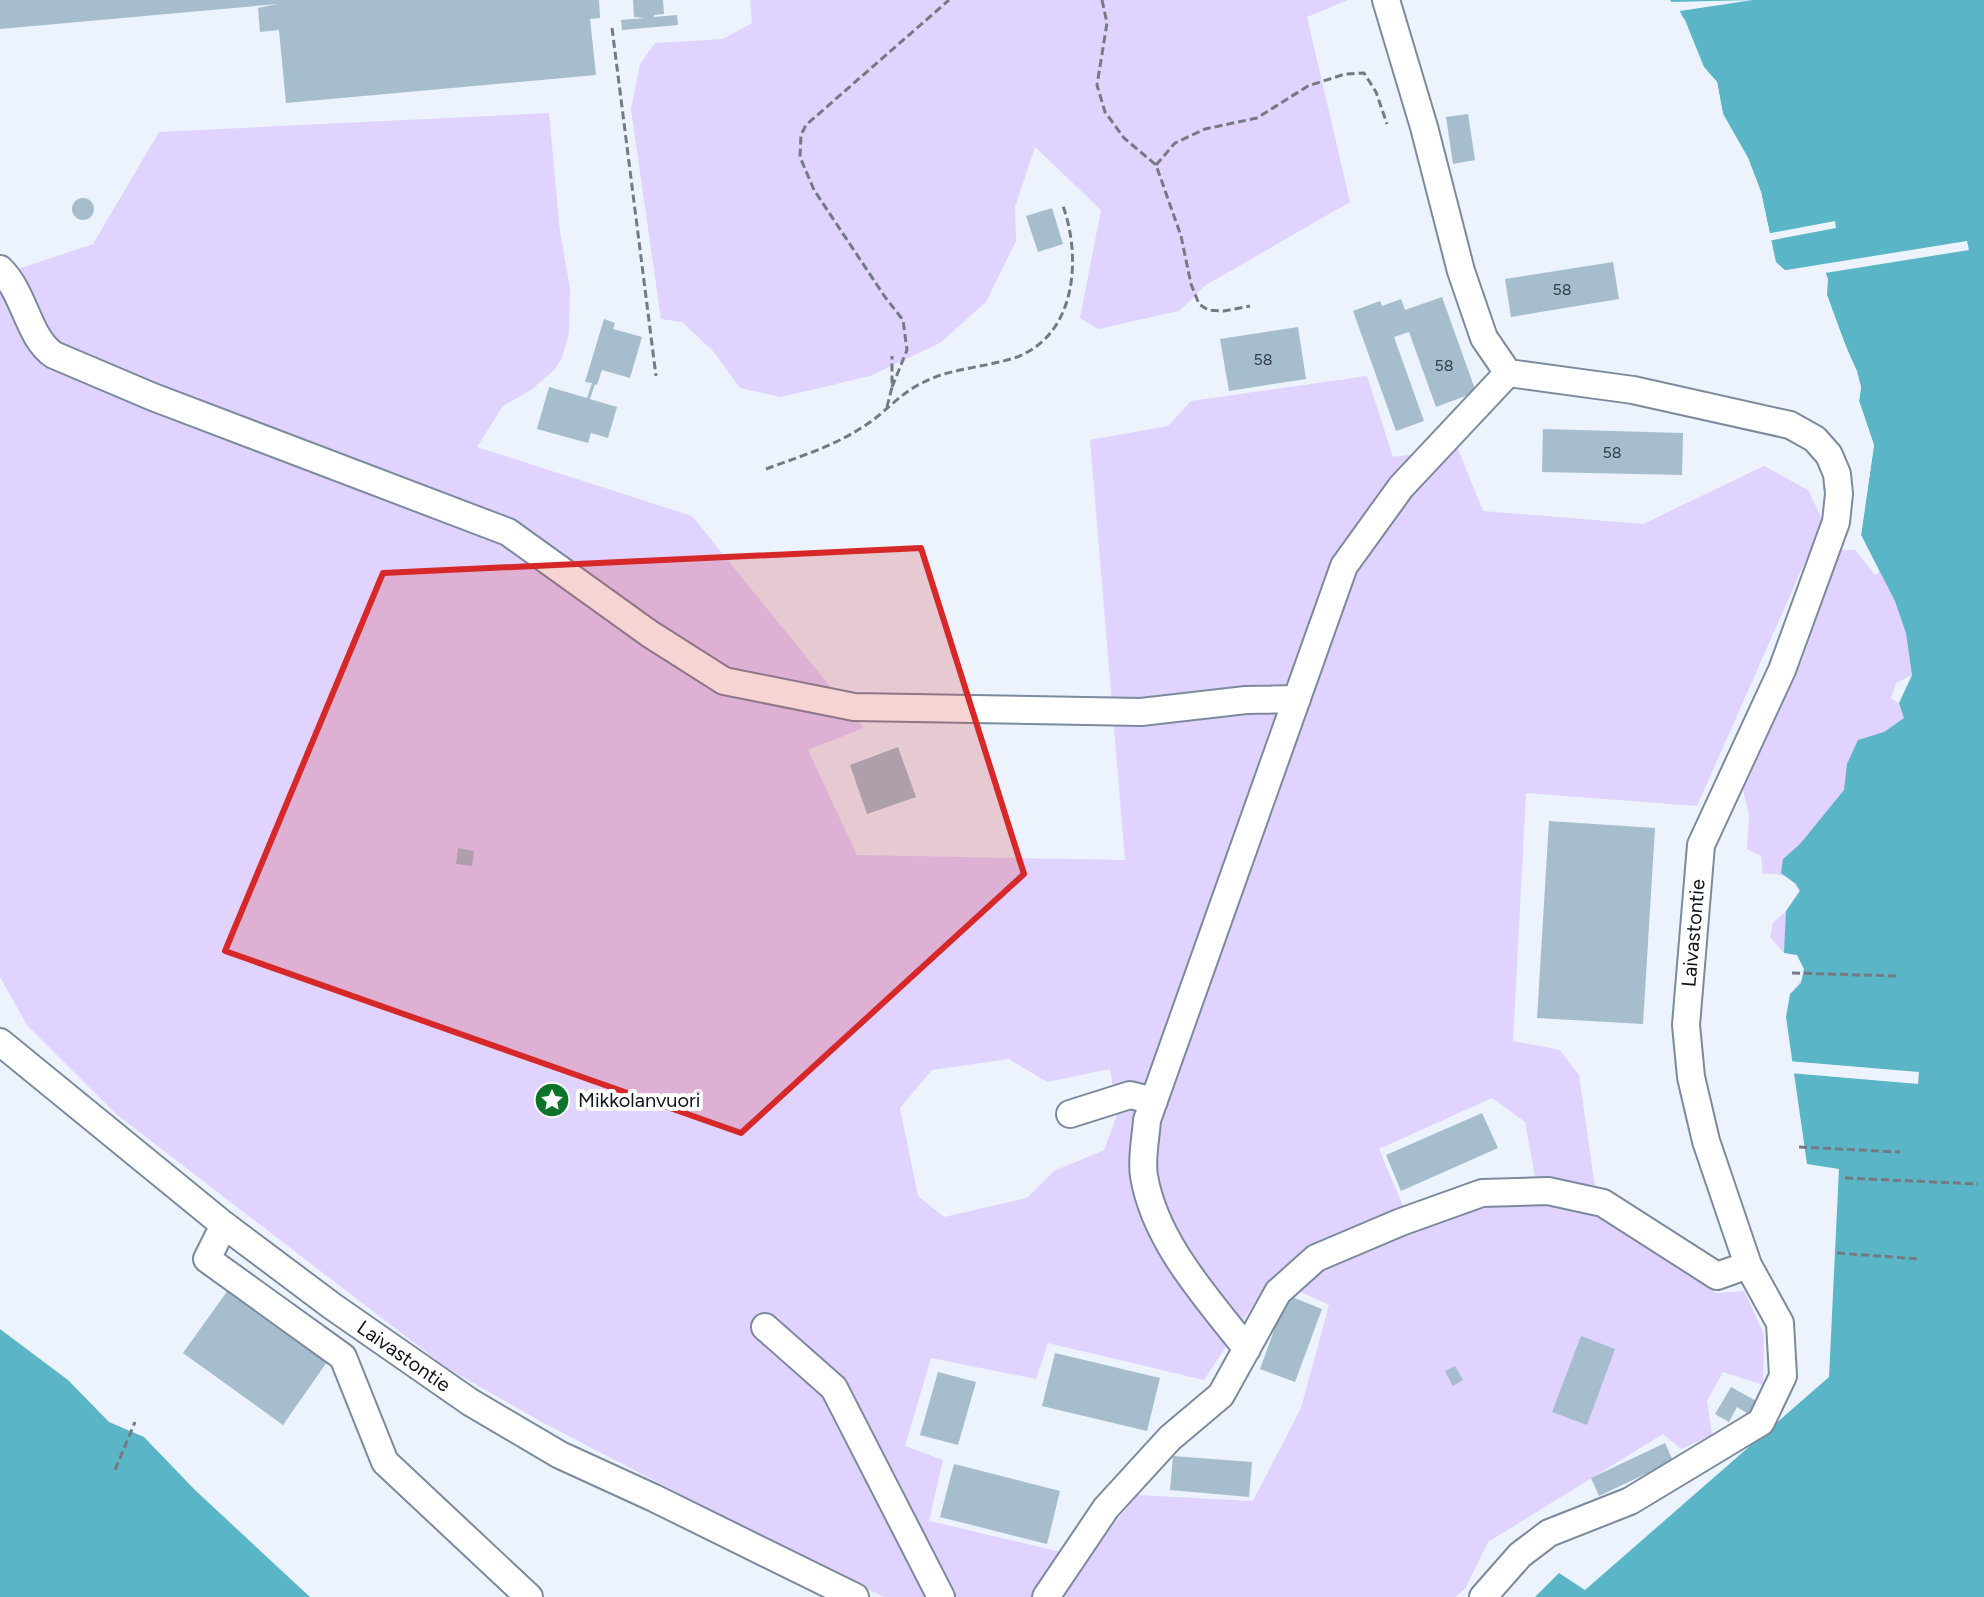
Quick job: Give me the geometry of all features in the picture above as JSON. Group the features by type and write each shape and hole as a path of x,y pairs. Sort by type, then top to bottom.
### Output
{"street":[{"path":"1247,1349 1191,1278 1158,1221 1143,1174 1147,1120 1344,566 1401,487 1508,373 1484,338 1461,271 1424,127 1386,0"},
{"path":"0,269 19,292 45,349 54,355 153,397 508,532 650,634 724,681 854,707 1141,712 1246,700 1297,699"},
{"name":"Laivastontie","path":"1483,1597 1520,1555 1549,1533 1630,1501 1761,1422 1783,1376 1780,1323 1748,1265 1706,1141 1691,1077 1686,1025 1701,845 1782,670 1836,522 1839,494 1837,474 1829,455 1815,439 1790,425 1633,390 1508,373"},
{"name":"Laivastontie","path":"0,1042 224,1225 332,1306 482,1409 560,1455 855,1597"},
{"path":"1070,1114 1130,1095 1154,1101"},
{"path":"1046,1597 1106,1508 1170,1438 1221,1395 1278,1292 1316,1258 1401,1222 1482,1193 1548,1191 1603,1203 1717,1276 1748,1265"},
{"path":"224,1225 207,1259 343,1357 385,1462 529,1597"},
{"path":"765,1327 834,1388 941,1597"}],"path":[{"path":"885,410 907,350 903,320 814,190 804,170 799,145 806,125 949,0"},
{"path":"1102,0 1107,23 1097,85 1105,112 1124,138 1156,165 1181,236 1191,284 1199,304 1208,310 1224,311 1250,306"},
{"path":"612,28 656,376"},
{"path":"1156,165 1175,143 1205,129 1257,118 1308,86 1345,74 1364,73 1376,92 1387,124"},
{"path":"766,469 839,442 920,384 956,371 1019,356 1043,341 1059,324 1072,272 1072,243 1063,206"},
{"path":"892,356 892,387"},
{"path":"1792,973 1900,976"},
{"path":"1799,1147 1900,1152"},
{"path":"1845,1178 1978,1184"},
{"path":"1837,1253 1919,1259"},
{"path":"115,1470 135,1422"}],"highlighted area":[{"path":"921,548 1024,874 741,1133 225,951 383,573"}],"shaded area":[{"path":"750,0 1348,0 1307,17 1350,202 1206,285 1179,311 1098,329 1080,318 1101,210 1035,147 1015,207 1016,241 986,302 940,343 870,376 781,397 740,388 713,351 682,322 661,319 631,109 640,64 655,43 723,39 752,23"},
{"path":"549,113 560,232 570,288 569,333 562,358 554,370 531,390 503,406 477,447 692,516 864,728 808,750 857,855 1125,860 1090,440 1168,426 1191,401 1367,376 1393,457 1458,449 1483,511 1643,524 1764,466 1808,490 1823,521 1697,806 1526,793 1513,1041 1560,1050 1579,1075 1599,1215 1716,1293 1744,1291 1764,1334 1763,1385 1723,1372 1707,1401 1712,1435 1681,1449 1663,1434 1488,1542 1465,1589 1455,1597 884,1597 540,1421 447,1368 117,1115 27,1025 0,977 0,275 93,244 159,132","holes":["1009,1059 1047,1082 1110,1069 1117,1115 1104,1150 1054,1171 1027,1198 944,1217 918,1196 900,1108 932,1070","1492,1098 1525,1122 1539,1199 1491,1201 1411,1225 1379,1149","1271,1278 1329,1305 1301,1408 1253,1501 1137,1495 1087,1558 929,1521 943,1460 905,1446 931,1358 1036,1379 1048,1343 1204,1380"]},
{"path":"1868,336 1948,676 1912,675 1896,683 1891,698 1909,710 1828,958 1790,994 1804,977 1804,969 1797,955 1784,953 1770,937 1773,923 1786,911 1799,891 1793,881 1784,876 1763,874 1761,856 1747,849 1749,815 1743,790 1802,662 1841,550 1855,550 1875,575 1879,572"}],"water":[{"path":"1670,0 1984,0 1984,1597 1535,1597 1559,1573 1585,1590 1829,1377 1839,1169 1807,1164 1786,1017 1790,994 1801,983 1804,969 1797,955 1784,953 1786,911 1800,891 1781,873 1783,859 1800,844 1844,790 1847,764 1858,740 1884,732 1904,718 1899,703 1912,675 1906,633 1895,601 1861,535 1874,445 1859,401 1861,387 1827,295 1828,279 1825,271 1788,273 1776,262 1761,192 1748,158 1723,114 1717,82 1704,67 1685,20"},
{"path":"0,1329 68,1380 109,1422 144,1437 195,1490 310,1597 0,1597"}],"pier":[{"path":"1666,0 1753,0 1680,11 1703,67 1717,82 1723,114 1748,158 1761,192 1769,230 1766,232 1757,193 1744,160 1719,115 1713,84 1700,69 1682,21 1669,9"},
{"path":"1835,221 1836,228 1768,241 1766,234"},
{"path":"1967,241 1969,250 1825,273 1827,295 1857,371 1861,387 1859,401 1874,445 1861,535 1879,572 1876,574 1857,535 1870,445 1855,402 1857,387 1853,372 1824,296 1824,280 1822,274 1788,277 1780,271"},
{"path":"1788,1061 1919,1072 1918,1084 1790,1073"}],"building":[{"path":"0,0 599,0 600,18 590,19 596,75 286,103 279,30 260,32 258,8 277,4 0,29"},
{"path":"633,0 663,0 664,14 654,17 677,15 678,25 622,30 621,20 645,18 634,17"},
{"path":"1468,114 1475,160 1453,164 1446,117"},
{"path":"83,198 91,201 94,209 91,217 83,220 75,217 72,209 75,201"},
{"path":"1052,208 1063,244 1038,252 1026,216"},
{"path":"1613,262 1619,299 1511,317 1505,279"},
{"path":"1442,297 1476,392 1436,407 1409,332 1394,337 1424,421 1396,431 1353,311 1380,301 1382,306 1401,299 1405,310"},
{"path":"604,319 615,323 613,329 642,337 630,378 602,370 595,384 590,399 617,407 608,438 591,433 588,443 537,429 549,387 587,398 592,383 585,382"},
{"path":"1298,327 1306,379 1229,391 1220,339"},
{"path":"1543,429 1683,433 1682,475 1542,472"},
{"path":"898,747 916,797 867,814 850,765"},
{"path":"1549,821 1655,828 1643,1024 1537,1018"},
{"path":"458,848 474,851 472,866 456,864"},
{"path":"1482,1113 1498,1148 1401,1191 1386,1155"},
{"path":"228,1290 327,1362 283,1425 183,1353"},
{"path":"1287,1295 1322,1309 1295,1382 1260,1369"},
{"path":"1581,1336 1615,1349 1587,1425 1552,1412"},
{"path":"1055,1353 1160,1378 1147,1431 1042,1406"},
{"path":"1455,1366 1463,1380 1453,1386 1445,1371"},
{"path":"938,1372 976,1382 958,1445 920,1435"},
{"path":"1731,1387 1758,1402 1750,1415 1737,1407 1729,1422 1715,1414"},
{"path":"1665,1443 1673,1461 1599,1496 1591,1478"},
{"path":"1173,1456 1252,1462 1249,1497 1170,1490"},
{"path":"954,1464 1060,1491 1047,1544 940,1517"}],"place":[{"name":"Mikkolanvuori","path":"552,1100"}]}
